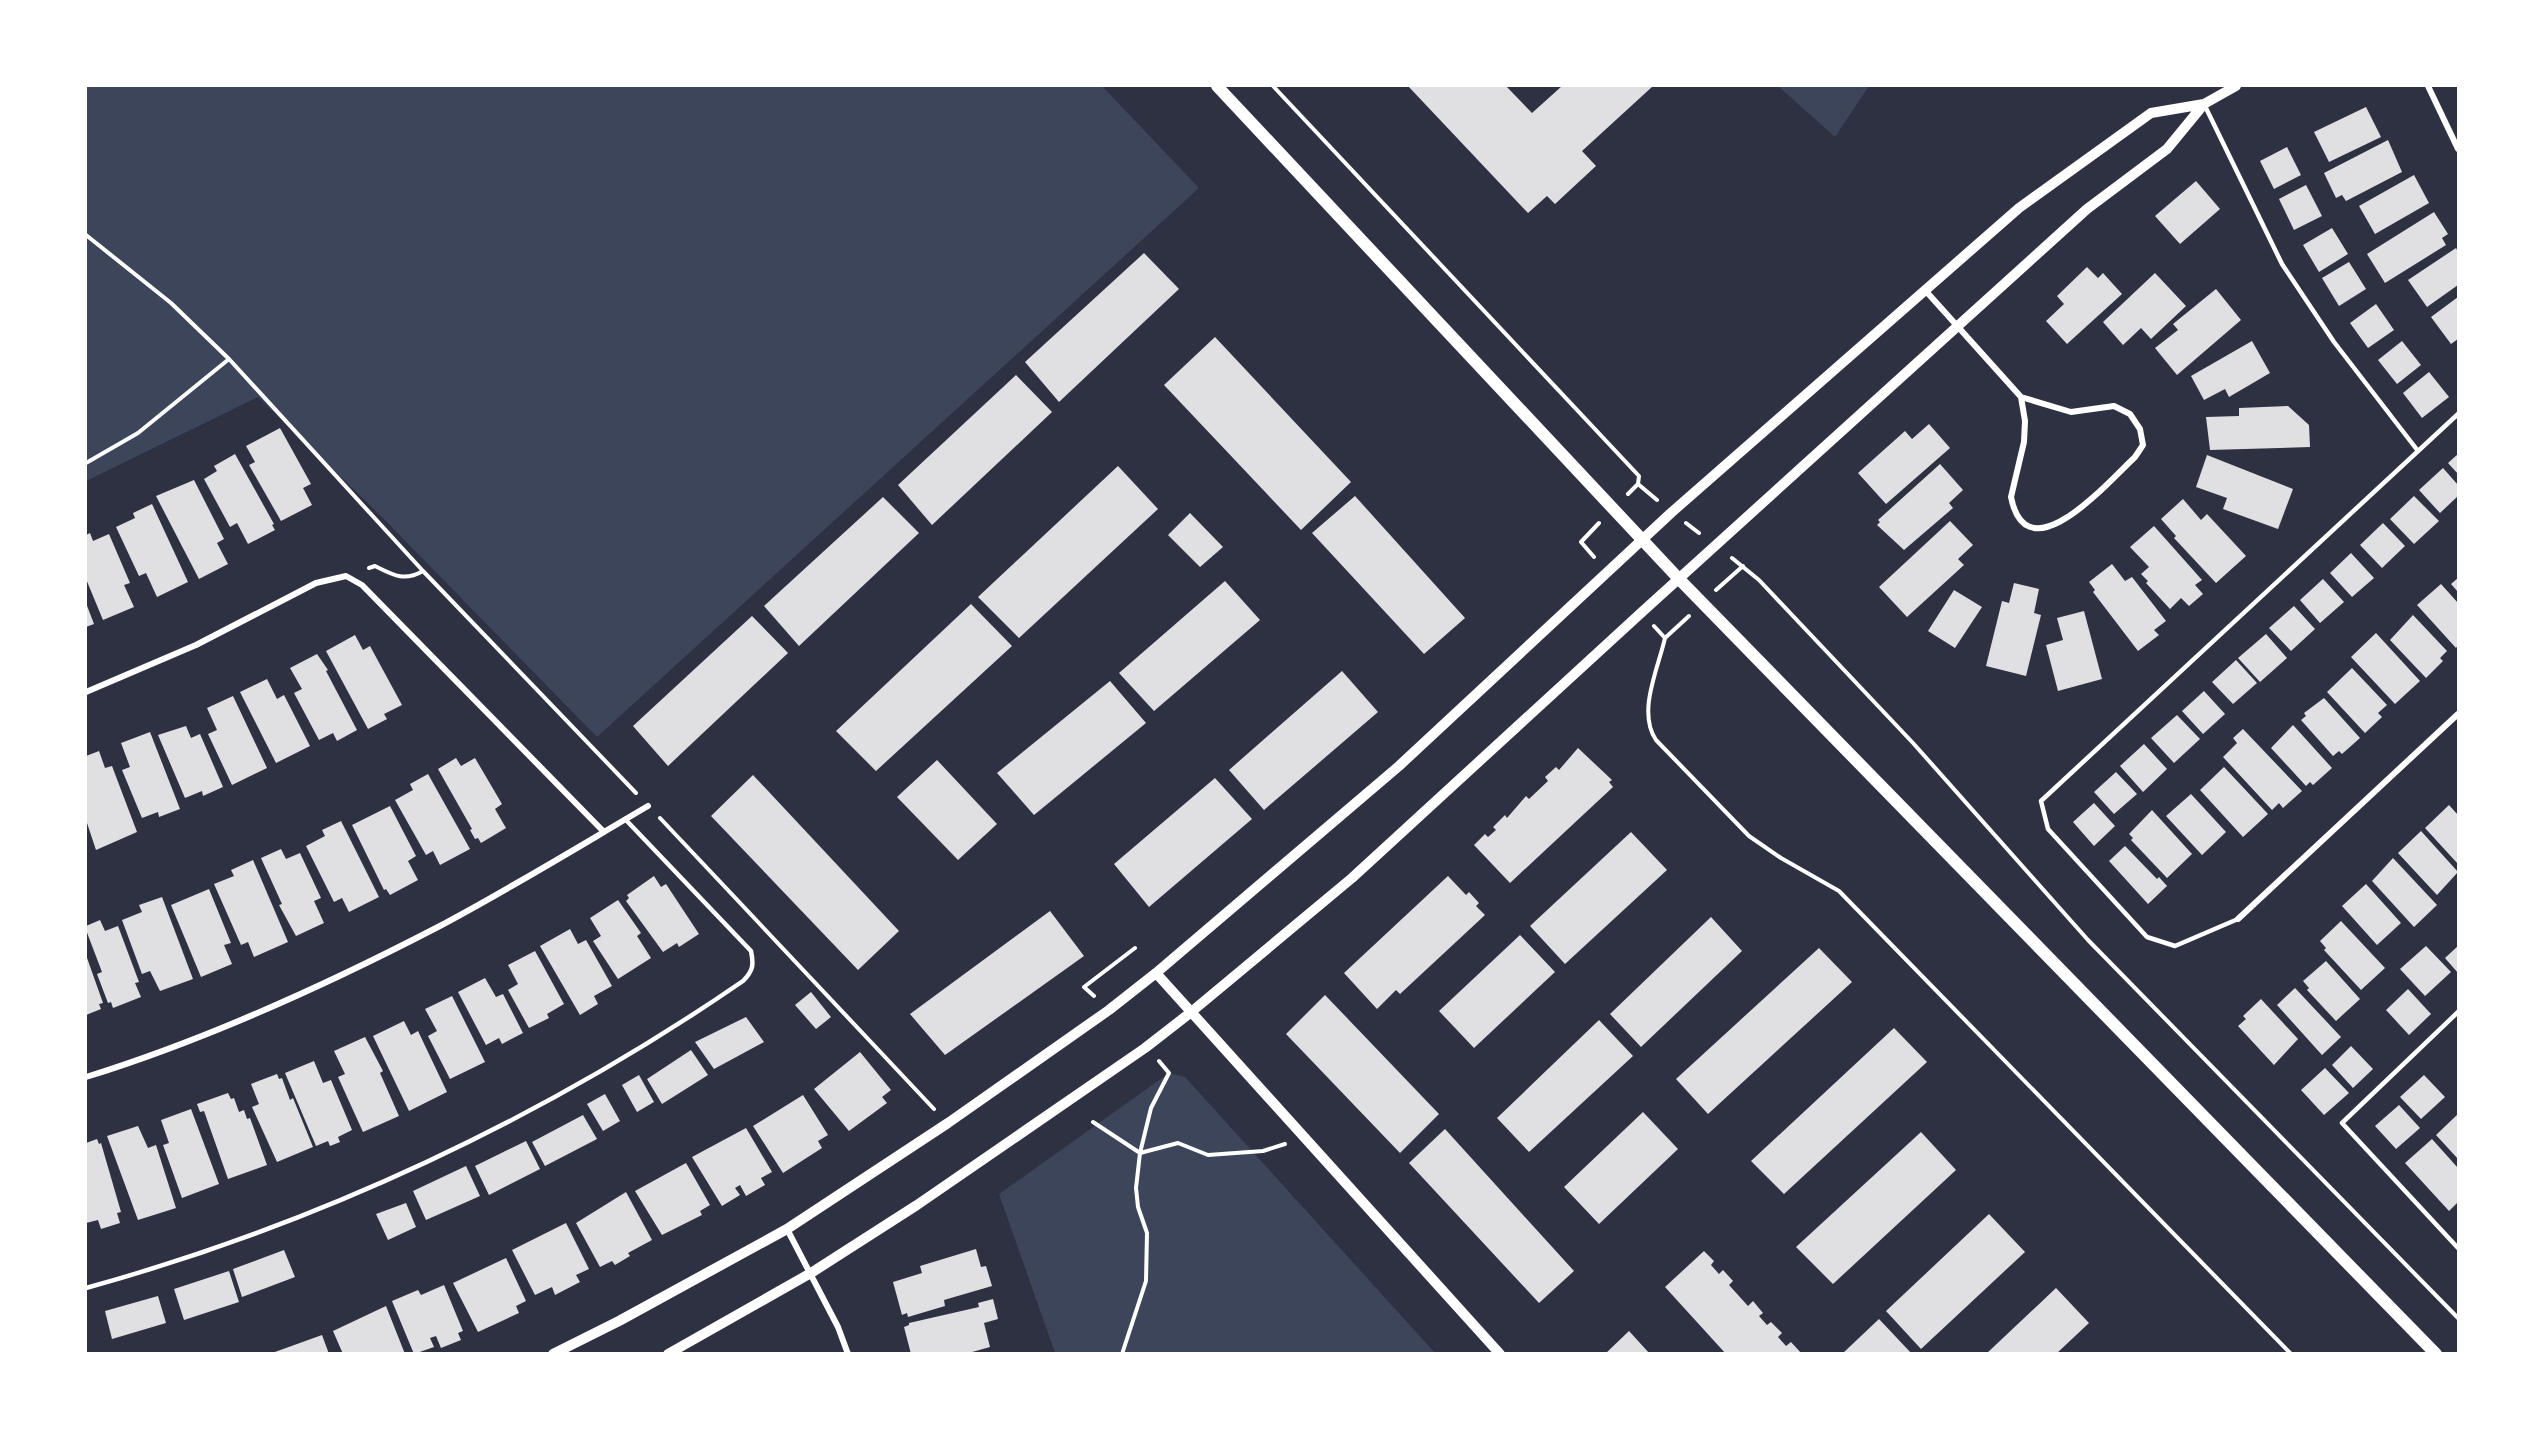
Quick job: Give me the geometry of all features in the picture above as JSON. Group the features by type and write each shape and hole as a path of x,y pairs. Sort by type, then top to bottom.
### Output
{"main road":[{"path":"1218,86 1678,579 2436,1353"}],"street":[{"path":"553,1353 619,1321 787,1228 948,1124 1156,973 1399,766 1672,512 2019,208 2151,113 2204,104 2236,86"},
{"path":"2428,86 2458,149"},
{"path":"668,1353 811,1273 984,1159 1145,1048 1190,1013 1352,878 1678,579 2087,210 2167,149 2204,104"},
{"path":"1924,289 2021,398 2025,421 2011,497 2013,510 2023,523 2035,529 2052,527 2067,519 2135,458 2143,445 2140,429 2130,414 2114,406 2071,412 2021,398"},
{"path":"86,692 196,645 316,583 346,576 362,585 604,832"},
{"path":"2238,919 2458,714"},
{"path":"86,1077 126,1064 237,1020 436,928 648,806"},
{"path":"1156,973 1500,1353"},
{"path":"787,1228 838,1327 848,1353"}],"lane":[{"path":"2204,104 2282,264 2334,342 2418,451"},
{"path":"2238,919 2175,946 2147,937 2048,829 2041,801 2458,414"},
{"path":"86,1288 143,1272 250,1234 353,1194 475,1139 590,1078 743,981 750,974 754,964 751,951 626,819"},
{"path":"2458,1012 2342,1123 2458,1248"}],"path":[{"path":"1273,86 1639,476 1638,484 1759,580 1913,743 2088,940 2458,1318"},
{"path":"86,235 171,303 229,359 423,571 948,1124"},
{"path":"86,463 138,433 229,359"},
{"path":"346,576 375,566 399,578 412,578 423,571"},
{"path":"1665,639 1648,708 1650,731 1656,740 1749,836 1781,858 1839,891 2291,1353"},
{"path":"1122,1353 1137,1316 1146,1281 1148,1233 1138,1207 1136,1188 1140,1153 1151,1108 1169,1073 1167,1067"},
{"path":"1092,1122 1140,1153 1178,1143 1208,1155 1263,1151 1303,1138"}],"shaded area":[{"path":"86,86 1102,86 1199,188 597,737 374,509 258,397 86,481"},
{"path":"1778,86 1869,86 1835,137"},
{"path":"1169,1073 1185,1077 1435,1353 1055,1353 999,1194"}],"building":[{"path":"1408,86 1506,86 1532,113 1562,86 1653,86 1582,151 1596,166 1555,204 1547,196 1528,213"},
{"path":"2366,107 2381,137 2329,162 2314,132"},
{"path":"2388,140 2402,172 2346,201 2342,195 2336,198 2324,173"},
{"path":"2287,147 2301,175 2274,189 2260,161"},
{"path":"2414,175 2429,203 2375,234 2359,206"},
{"path":"2196,181 2220,209 2180,244 2155,216"},
{"path":"2306,185 2322,216 2294,230 2279,199"},
{"path":"2434,212 2448,234 2442,238 2446,245 2385,283 2367,254"},
{"path":"2332,228 2348,254 2319,272 2303,245"},
{"path":"2456,248 2458,285 2427,307 2408,280"},
{"path":"1144,253 1179,289 1059,402 1025,362"},
{"path":"2349,262 2366,289 2339,306 2322,278"},
{"path":"2087,267 2098,278 2103,273 2122,294 2067,344 2046,321 2064,304 2057,296"},
{"path":"2155,273 2186,306 2151,339 2141,328 2123,345 2103,322"},
{"path":"2216,289 2241,320 2177,375 2155,348 2178,330 2173,324"},
{"path":"2458,297 2458,339 2451,344 2431,317"},
{"path":"2376,304 2394,330 2368,348 2350,323"},
{"path":"1215,337 1351,482 1301,530 1164,385"},
{"path":"2252,341 2270,373 2229,397 2225,389 2204,400 2191,376"},
{"path":"2402,341 2421,365 2397,384 2378,360"},
{"path":"2429,372 2449,397 2422,418 2403,393"},
{"path":"1016,375 1052,412 932,525 898,485"},
{"path":"2288,406 2309,425 2310,447 2210,450 2206,417 2239,416 2239,408"},
{"path":"1929,424 1950,448 1886,504 1858,473 1905,431 1912,439"},
{"path":"280,428 311,484 303,488 312,505 281,521 249,465 255,462 246,446"},
{"path":"235,454 274,524 272,525 275,530 248,544 237,523 230,527 204,479 217,471 214,466"},
{"path":"2458,454 2458,474 2448,463"},
{"path":"2207,455 2293,489 2278,529 2223,509 2227,498 2196,487"},
{"path":"1940,464 1963,490 1949,503 1953,508 1904,550 1877,525 1880,522 1878,520"},
{"path":"1118,466 1158,509 1019,638 978,597"},
{"path":"2443,468 2458,485 2458,496 2440,513 2419,490"},
{"path":"194,480 224,539 217,543 228,564 199,579 156,496"},
{"path":"1355,496 1465,618 1424,654 1312,533"},
{"path":"2414,496 2439,521 2414,544 2390,519"},
{"path":"883,497 919,533 799,646 764,606"},
{"path":"2183,499 2201,520 2207,514 2246,556 2216,583 2174,538 2176,536 2161,519"},
{"path":"152,504 188,582 157,597 146,573 139,576 116,527 135,518 133,513"},
{"path":"1190,513 1223,547 1200,567 1168,535"},
{"path":"1950,521 1973,545 1958,559 1964,565 1907,617 1879,587"},
{"path":"2383,523 2405,546 2382,568 2360,545"},
{"path":"2154,526 2202,580 2195,585 2203,594 2189,606 2181,598 2170,609 2146,583 2148,581 2141,574 2149,567 2130,547"},
{"path":"90,533 93,541 109,534 130,583 124,585 134,607 103,620 86,579 86,535"},
{"path":"2351,553 2374,578 2352,597 2330,573"},
{"path":"2112,564 2125,581 2132,577 2166,621 2154,630 2159,635 2138,651 2093,592 2095,590 2089,582"},
{"path":"2458,578 2458,592 2451,584"},
{"path":"2323,579 2344,602 2320,623 2300,600"},
{"path":"1225,581 1260,620 1154,711 1119,673"},
{"path":"2014,583 2039,589 2034,613 2041,615 2026,676 1986,666 2002,601 2009,603"},
{"path":"2441,584 2458,603 2458,645 2456,648 2417,605"},
{"path":"1954,590 1982,607 1955,648 1928,631"},
{"path":"86,603 94,624 86,627"},
{"path":"971,604 1012,646 876,771 836,731"},
{"path":"2294,606 2315,629 2291,651 2269,628"},
{"path":"2084,611 2102,679 2058,691 2046,645 2063,640 2057,618"},
{"path":"2413,615 2447,651 2440,658 2443,661 2426,678 2390,640"},
{"path":"752,616 788,653 668,766 633,726"},
{"path":"2376,633 2420,681 2395,704 2351,657"},
{"path":"2266,634 2287,658 2260,682 2238,658"},
{"path":"355,635 363,650 370,646 402,705 384,714 387,719 368,729 326,651"},
{"path":"317,654 328,670 326,671 357,730 337,741 333,733 319,740 294,693 302,689 290,668"},
{"path":"2236,660 2257,683 2233,704 2212,682"},
{"path":"2352,668 2387,705 2378,713 2382,717 2365,733 2327,692"},
{"path":"1342,671 1378,712 1264,810 1229,770"},
{"path":"267,679 277,699 284,695 310,746 276,763 240,692"},
{"path":"1110,681 1146,723 1034,815 997,773"},
{"path":"2204,691 2225,714 2203,734 2182,711"},
{"path":"233,696 267,768 232,785 208,734 217,730 207,708"},
{"path":"2324,698 2360,738 2342,754 2339,751 2333,756 2301,720 2306,716 2304,713"},
{"path":"2177,715 2200,739 2174,763 2151,738"},
{"path":"2293,725 2332,768 2313,785 2310,782 2306,786 2271,748"},
{"path":"186,726 191,738 200,734 223,787 203,796 202,791 185,798 158,735"},
{"path":"2243,729 2302,791 2283,808 2279,803 2272,810 2223,757 2237,743 2233,738"},
{"path":"150,732 180,809 159,817 158,812 142,818 122,770 130,767 121,743"},
{"path":"2144,744 2167,769 2143,792 2120,766"},
{"path":"1578,748 1612,780 1609,782 1613,787 1510,883 1474,845 1485,834 1488,837 1496,830 1493,827 1505,815 1507,818 1526,796 1529,799 1548,781 1545,777 1556,767 1559,770"},
{"path":"99,751 105,768 112,766 137,832 96,850 86,820 86,756"},
{"path":"456,758 461,766 475,758 502,804 495,809 506,828 481,843 478,838 475,839 470,830 472,829 438,769"},
{"path":"937,760 997,824 958,860 897,797"},
{"path":"2224,767 2268,814 2243,837 2200,790"},
{"path":"2116,772 2137,794 2114,814 2094,792"},
{"path":"428,774 470,849 440,865 433,851 426,855 395,800 413,790 410,784"},
{"path":"753,775 899,931 858,970 711,816"},
{"path":"1215,778 1252,819 1149,907 1114,864"},
{"path":"2191,794 2226,832 2202,855 2166,816"},
{"path":"2094,803 2115,826 2094,846 2073,822"},
{"path":"2449,805 2458,815 2458,864 2425,828"},
{"path":"390,806 416,856 408,861 418,880 390,895 386,889 384,890 352,825"},
{"path":"2152,810 2192,854 2167,878 2131,840 2133,838 2129,834"},
{"path":"341,821 379,897 349,912 342,898 334,902 306,846 325,836 322,830"},
{"path":"2421,831 2458,872 2437,895 2398,853"},
{"path":"1631,832 1667,870 1565,964 1530,926"},
{"path":"2125,846 2157,879 2159,877 2167,886 2148,904 2109,861"},
{"path":"281,849 286,859 300,853 321,898 314,901 324,923 296,936 279,905 282,904 261,858"},
{"path":"2393,858 2437,905 2414,927 2372,881"},
{"path":"253,860 288,942 254,957 248,942 241,945 214,884 234,876 231,870"},
{"path":"654,876 661,887 666,884 699,934 679,947 677,943 663,952 626,901 629,898 627,895"},
{"path":"1448,876 1466,895 1469,892 1479,903 1476,906 1485,915 1400,994 1396,990 1377,1009 1344,973"},
{"path":"2366,884 2401,923 2377,945 2342,906"},
{"path":"209,889 231,943 224,945 232,964 201,977 171,905"},
{"path":"162,897 193,979 160,991 150,971 142,974 122,920 142,912 139,905"},
{"path":"618,900 641,933 637,936 651,958 618,979 593,941 601,936 590,918"},
{"path":"1050,911 1084,956 945,1055 910,1014"},
{"path":"1711,917 1742,951 1641,1047 1610,1014"},
{"path":"100,920 105,931 118,926 139,982 135,983 141,997 113,1008 111,1002 108,1003 97,974 102,972 86,930 86,926"},
{"path":"2341,921 2385,968 2361,990 2324,950 2326,948 2320,941"},
{"path":"570,929 578,944 586,940 612,986 594,996 598,1004 580,1015 540,946"},
{"path":"1520,935 1555,972 1474,1048 1439,1011"},
{"path":"2426,946 2451,972 2425,996 2400,969"},
{"path":"2458,946 2458,973 2445,958"},
{"path":"1819,948 1852,982 1708,1114 1676,1079"},
{"path":"535,951 564,1004 547,1014 549,1018 529,1028 508,990 518,984 508,965"},
{"path":"86,955 103,1003 99,1004 101,1009 86,1015"},
{"path":"2326,961 2360,999 2336,1021 2307,990 2309,988 2303,981"},
{"path":"485,978 496,997 503,994 523,1033 502,1044 499,1038 486,1045 458,992"},
{"path":"2295,988 2341,1037 2322,1055 2277,1005"},
{"path":"2408,989 2431,1014 2409,1035 2386,1010"},
{"path":"811,992 831,1017 816,1029 795,1005"},
{"path":"1325,995 1439,1114 1400,1153 1286,1034"},
{"path":"452,996 485,1062 450,1079 428,1036 437,1031 425,1009"},
{"path":"2261,999 2298,1039 2274,1065 2238,1026 2246,1019 2243,1016"},
{"path":"746,1017 764,1042 714,1069 695,1042"},
{"path":"1599,1020 1633,1056 1529,1152 1497,1118"},
{"path":"404,1021 411,1035 418,1031 447,1092 409,1111 373,1036"},
{"path":"1894,1028 1927,1062 1784,1194 1751,1161"},
{"path":"365,1037 383,1071 380,1073 399,1116 363,1132 338,1077 345,1074 334,1051"},
{"path":"2351,1046 2373,1069 2353,1088 2332,1065"},
{"path":"691,1050 708,1075 662,1104 647,1079"},
{"path":"860,1052 891,1090 882,1097 887,1103 849,1131 814,1089"},
{"path":"314,1061 323,1083 331,1080 352,1130 338,1137 340,1142 330,1146 328,1141 316,1146 285,1073"},
{"path":"2325,1068 2349,1093 2324,1115 2301,1090"},
{"path":"277,1074 279,1079 282,1078 290,1100 293,1098 313,1147 277,1162 252,1107 259,1104 251,1084"},
{"path":"639,1075 654,1102 637,1112 622,1085"},
{"path":"2424,1075 2445,1097 2421,1119 2400,1097"},
{"path":"228,1093 231,1099 234,1098 239,1112 244,1110 247,1119 250,1118 267,1165 228,1179 204,1111 200,1112 197,1104"},
{"path":"605,1094 620,1121 603,1131 587,1104"},
{"path":"803,1095 828,1135 818,1141 822,1148 783,1173 753,1126"},
{"path":"2399,1105 2420,1128 2396,1149 2375,1126"},
{"path":"191,1109 219,1184 182,1198 163,1145 169,1143 161,1120"},
{"path":"1643,1112 1678,1149 1599,1224 1564,1187"},
{"path":"2458,1114 2458,1159 2436,1135"},
{"path":"583,1115 597,1139 545,1166 532,1142"},
{"path":"138,1126 148,1148 156,1145 176,1208 138,1220 107,1136"},
{"path":"746,1128 772,1172 761,1178 765,1185 746,1196 740,1185 735,1188 740,1195 722,1206 692,1157"},
{"path":"1445,1129 1574,1271 1539,1303 1409,1163"},
{"path":"1921,1132 1956,1170 1833,1284 1796,1247"},
{"path":"97,1139 99,1144 101,1143 121,1212 117,1213 120,1223 101,1229 98,1220 86,1223 86,1143"},
{"path":"2432,1139 2458,1168 2458,1202 2449,1211 2405,1163"},
{"path":"526,1141 540,1169 489,1195 475,1166"},
{"path":"686,1163 710,1205 700,1211 702,1215 662,1235 635,1191"},
{"path":"466,1166 480,1196 426,1220 413,1191"},
{"path":"626,1192 652,1240 628,1253 630,1256 615,1265 612,1261 600,1267 576,1223"},
{"path":"406,1203 416,1227 388,1240 376,1214"},
{"path":"1989,1214 2025,1252 1921,1349 1886,1311"},
{"path":"566,1223 589,1269 576,1275 580,1282 555,1295 552,1287 535,1295 512,1250"},
{"path":"976,1249 981,1267 986,1266 992,1286 944,1300 945,1306 908,1317 907,1313 902,1315 893,1282 922,1273 920,1266"},
{"path":"284,1250 295,1277 242,1297 233,1269"},
{"path":"1704,1251 1714,1261 1711,1265 1719,1274 1723,1270 1733,1281 1729,1285 1748,1306 1753,1301 1763,1313 1759,1316 1767,1325 1771,1322 1782,1333 1778,1337 1786,1346 1791,1342 1802,1354 1726,1354 1665,1287"},
{"path":"506,1258 526,1301 516,1306 519,1313 478,1332 453,1283"},
{"path":"229,1271 239,1302 184,1320 174,1289"},
{"path":"444,1285 463,1331 458,1333 461,1340 441,1348 436,1336 430,1338 434,1347 414,1354 392,1301 418,1290 421,1295"},
{"path":"2056,1288 2089,1323 2056,1354 1986,1354"},
{"path":"158,1296 166,1323 112,1339 105,1311"},
{"path":"993,1299 998,1319 984,1323 990,1347 965,1354 911,1354 904,1327 909,1323 979,1307 978,1303"},
{"path":"386,1306 405,1354 343,1354 333,1331"},
{"path":"1879,1319 1912,1354 1842,1354"},
{"path":"1629,1331 1650,1354 1605,1354"},
{"path":"322,1335 329,1354 272,1354 272,1353"}]}
